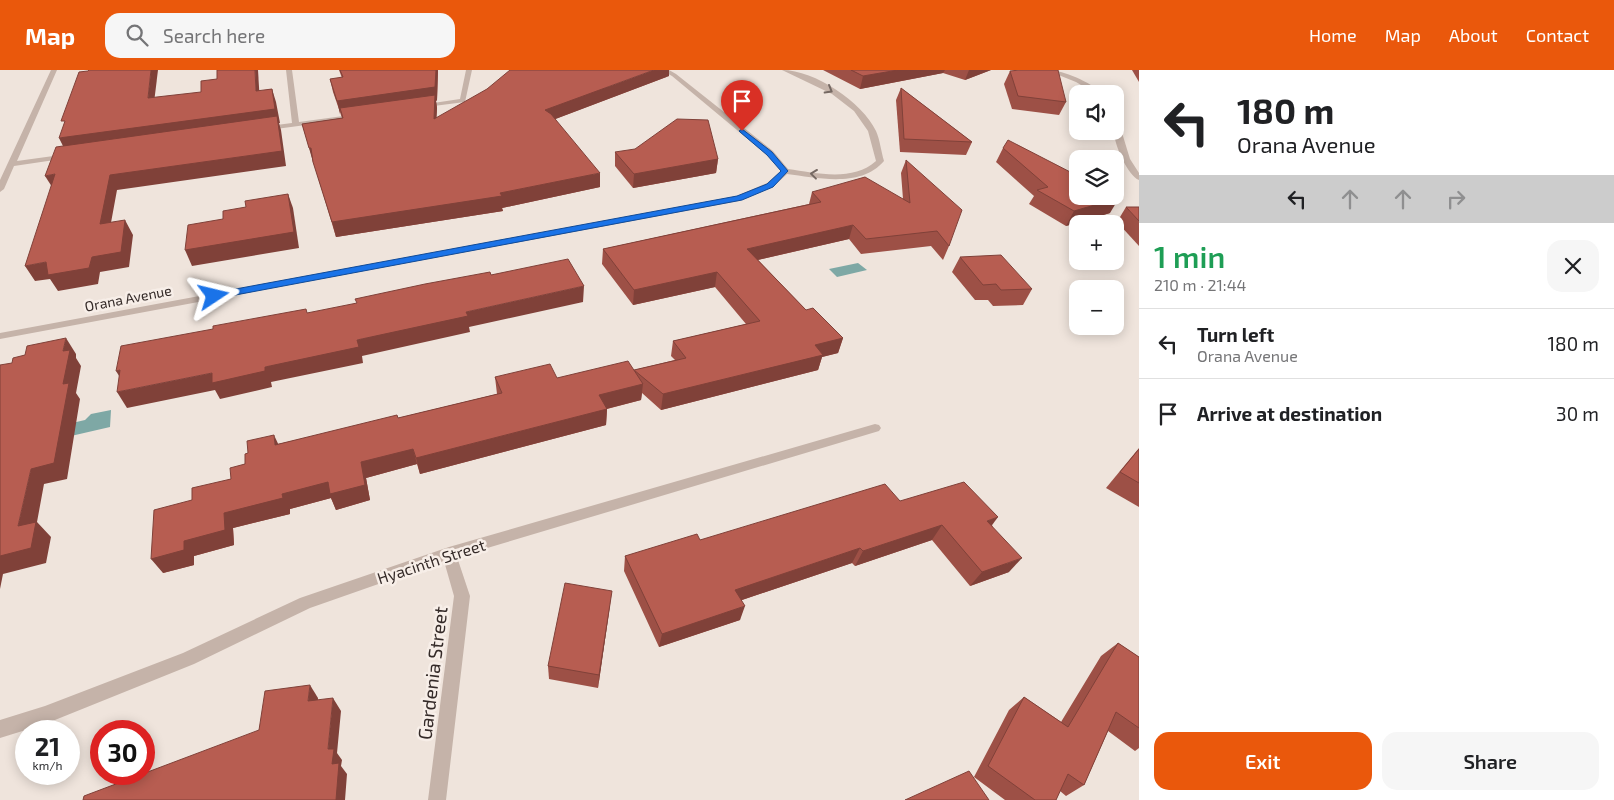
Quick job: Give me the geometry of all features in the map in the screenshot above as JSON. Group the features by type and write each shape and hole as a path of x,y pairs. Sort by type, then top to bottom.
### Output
{"street":[{"path":"0,189 54,70"},
{"path":"289,70 296,124"},
{"path":"414,108 464,101 468,70"},
{"path":"664,70 674,75 770,153 785,171 836,177 866,173 875,168 880,161 872,130 861,115 847,101 828,89 785,70"},
{"path":"1050,70 1085,85"},
{"path":"256,130 365,115"},
{"path":"1120,140 1124,156 1132,171 1139,178"},
{"path":"11,164 80,155"},
{"name":"Orana Avenue","path":"0,336 739,198 770,185 785,171"},
{"name":"Hyacinth Street","path":"0,729 45,715 188,660 305,603 449,553 875,428"},
{"name":"Gardenia Street","path":"437,800 462,596 449,553"}],"water":[{"path":"858,263 867,270 837,277 829,269"},
{"path":"111,410 110,427 71,436 72,423 85,420 91,414"}],"building":[{"path":"89,70 151,70 148,98 201,92 201,81 217,79 217,70 255,70 256,91 272,89 275,109 59,138 65,121 61,121 79,72"},
{"path":"340,70 436,70 435,87 337,101 330,79 343,77"},
{"path":"510,70 654,70 545,110 551,114 600,173 500,193 502,196 332,222 313,162 311,148 309,148 302,124 343,118 340,108 435,95 434,119 487,89"},
{"path":"851,70 898,70 863,76"},
{"path":"1058,70 1066,102 1018,96 1010,71"},
{"path":"901,88 972,142 904,139"},
{"path":"277,116 282,151 110,175 100,224 125,220 121,252 92,257 89,268 48,275 46,262 25,266 55,174 45,176 56,147"},
{"path":"677,119 708,120 718,159 634,174 615,152 635,149"},
{"path":"1008,140 1069,171 1069,205 1095,205 1074,211 1037,190 1048,187 1003,148"},
{"path":"906,160 962,210 949,246 937,231 866,239 853,225 747,249 806,310 813,308 843,338 815,345 823,355 663,394 634,370 686,358 673,341 760,321 717,272 634,290 603,249 821,202 812,192 865,177 910,203"},
{"path":"288,194 294,232 185,250 188,225 223,219 223,211 246,207 245,201"},
{"path":"1126,207 1139,207 1139,221"},
{"path":"1001,255 1032,289 1001,290 996,284 983,285 960,257"},
{"path":"568,259 584,286 466,312 468,316 357,340 359,347 265,367 265,371 212,383 212,373 117,392 120,370 116,371 121,346 213,329 213,326 306,309 307,313 357,303 355,299 425,284 490,272 491,275"},
{"path":"66,338 63,351 70,350 63,384 69,383 54,463 31,469 18,526 36,522 31,548 0,556 0,365 12,363 13,358 25,355 27,346"},
{"path":"628,361 643,384 599,395 607,409 416,458 413,449 361,462 365,485 330,494 328,482 282,494 283,498 224,513 225,530 184,541 184,550 151,559 154,510 192,500 192,488 231,479 230,468 245,464 245,454 248,453 247,441 274,435 275,445 397,415 398,418 502,393 495,377 550,364 557,378"},
{"path":"1139,449 1139,483 1120,472"},
{"path":"964,482 998,517 987,521 1022,558 982,572 942,525 863,551 860,548 735,590 745,606 662,634 625,556 697,534 700,540 885,484 900,501"},
{"path":"565,583 612,591 599,675 548,666"},
{"path":"1118,643 1139,657 1139,728 1116,712 1084,785 1068,774 1056,800 1035,800 988,766 1024,697 1068,727"},
{"path":"310,685 308,701 333,698 328,749 334,749 332,764 339,763 336,800 83,800 84,796 113,785 155,785 155,769 259,730 265,691"},
{"path":"969,771 989,800 905,800"}],"route":[{"path":"214,296 739,198 770,185 785,171 770,153 742,131"}]}
